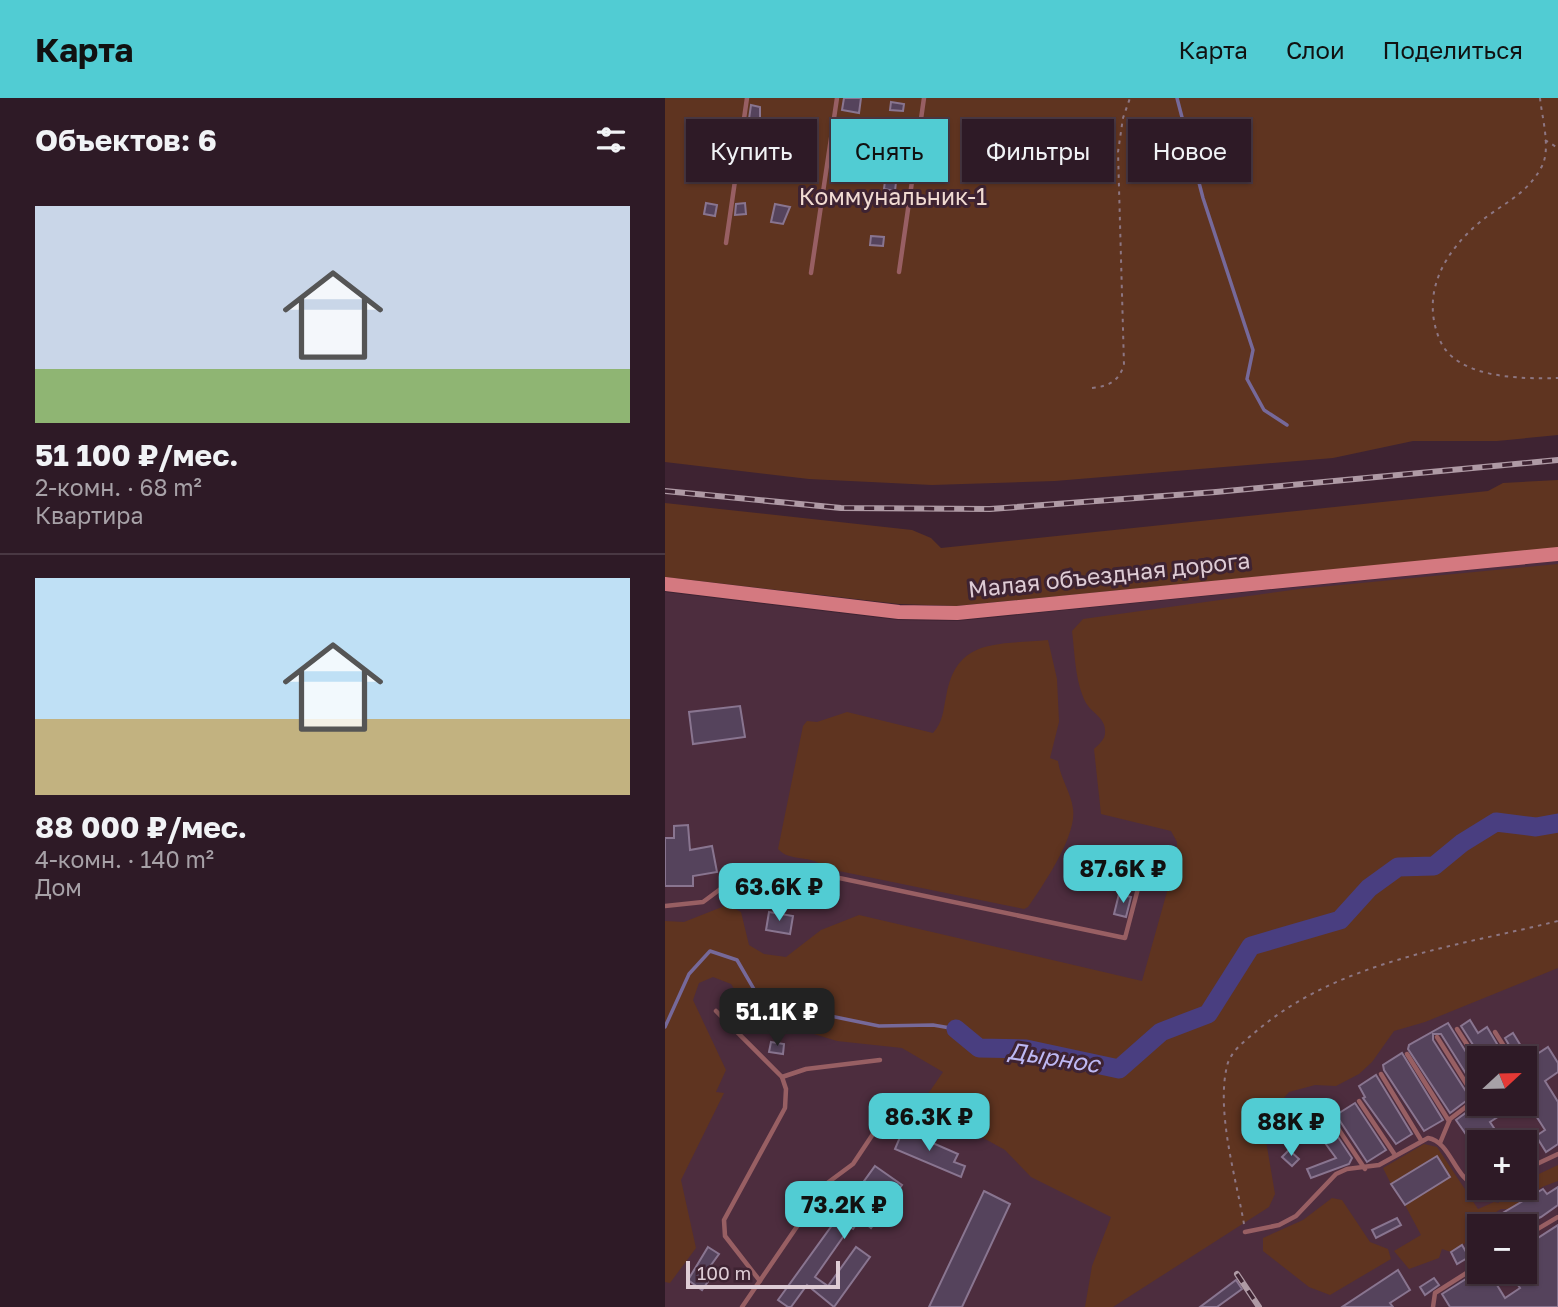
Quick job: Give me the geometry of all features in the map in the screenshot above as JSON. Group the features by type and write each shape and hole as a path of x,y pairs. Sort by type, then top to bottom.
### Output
{"street":[{"name":"Малая объездная дорога","path":"665,584 899,612 957,613 1558,554"}],"lane":[{"path":"726,243 747,98"},
{"path":"811,272 837,98"},
{"path":"899,272 924,98"},
{"path":"665,906 703,902 739,872 750,867 772,865 1125,938 1146,858"},
{"path":"716,1012 782,1077 786,1089 785,1108 724,1220 725,1236 760,1281"},
{"path":"1457,1029 1468,1046"},
{"path":"1495,1032 1504,1046"},
{"path":"1437,1037 1467,1083"},
{"path":"1407,1054 1449,1121"},
{"path":"782,1077 806,1069 880,1060"},
{"path":"1381,1074 1421,1140"},
{"path":"1359,1101 1395,1155"},
{"path":"1440,1143 1449,1121 1467,1106"},
{"path":"1335,1124 1365,1168"},
{"path":"742,1307 826,1184 853,1164 873,1134"},
{"path":"1245,1232 1279,1225 1296,1216 1336,1174 1347,1169 1365,1168 1421,1140 1434,1139 1440,1143 1467,1180"},
{"path":"1537,1164 1558,1154"},
{"path":"1537,1229 1558,1217"},
{"path":"1433,1307 1435,1293 1467,1273"}],"path":[{"path":"1092,388 1112,383 1120,376 1124,365 1118,152 1123,118 1130,98"},
{"path":"1540,98 1545,140 1544,162 1534,181 1515,200 1471,231 1436,276 1431,293 1431,316 1440,342 1451,357 1471,367 1529,379 1558,378"},
{"path":"1545,140 1558,148"},
{"path":"1245,1232 1226,1112 1228,1063 1238,1046 1262,1025 1312,992 1360,971 1558,921"}],"shaded area":[{"path":"1558,561 1558,1307 665,1307 665,592 898,620 957,621"}],"green space":[{"name":"Коммунальник-1","path":"665,98 1558,98 1558,435 1497,441 1413,441 1333,458 1055,481 932,485 809,479 665,462"},
{"path":"1558,480 1558,548 956,606 899,604 665,577 665,503 912,530 931,538 941,548 1488,491 1503,483"},
{"path":"1558,564 1558,968 1425,1022 1394,1031 1372,1062 1359,1074 1336,1086 1315,1085 1289,1092 1270,1115 1266,1141 1275,1194 1269,1207 1113,1307 1085,1307 1092,1266 1111,1217 1031,1177 1005,1150 978,1135 913,1116 943,1072 902,1048 837,1041 751,1015 731,984 713,977 699,983 693,1000 726,1070 716,1092 724,1093 681,1180 696,1248 670,1283 665,1282 665,921 684,922 727,905 741,912 749,945 764,954 786,957 821,930 859,915 1142,981 1177,856 1177,842 1171,831 1101,814 1094,749 1104,738 1104,726 1082,695 1072,631 1083,619 1299,589"},
{"path":"1048,640 1057,679 1059,722 1050,758 1058,761 1072,803 1073,820 1058,860 1028,907 1024,909 829,869 814,861 789,856 778,849 803,726 807,721 817,722 847,712 933,733 941,720 951,678 959,663 969,654 996,644"},
{"path":"1424,1144 1437,1147 1467,1192 1467,1200 1472,1200 1478,1209 1494,1202 1499,1203 1498,1200 1523,1200 1510,1209 1501,1209 1493,1214 1467,1214 1467,1242 1451,1252 1442,1249 1439,1258 1409,1269 1394,1251 1421,1235 1405,1205 1450,1177 1437,1156 1391,1184 1383,1168"},
{"path":"1558,1165 1558,1181 1537,1190 1537,1175"},
{"path":"1332,1198 1342,1200 1370,1242 1388,1249 1391,1259 1330,1295 1309,1287 1263,1251 1263,1238 1303,1220"}],"building":[{"path":"844,98 861,98 859,113 842,110"},
{"path":"891,102 904,104 903,111 890,110"},
{"path":"751,105 760,107 760,119 749,119"},
{"path":"885,182 896,182 895,191 884,189"},
{"path":"706,203 717,205 715,216 704,214"},
{"path":"745,203 746,214 735,215 736,204"},
{"path":"775,204 790,207 783,224 771,222"},
{"path":"871,236 884,237 883,246 870,245"},
{"path":"740,706 745,737 693,744 689,712"},
{"path":"688,825 690,850 712,846 717,872 693,876 693,886 665,886 665,838 674,838 674,826"},
{"path":"1119,894 1131,897 1126,917 1114,914"},
{"path":"769,912 793,916 790,934 766,930"},
{"path":"1470,1020 1478,1033 1487,1027 1498,1046 1474,1046 1461,1026"},
{"path":"1448,1023 1467,1054 1467,1075 1441,1034 1433,1034 1433,1040 1467,1093 1466,1101 1450,1113 1408,1049 1409,1045"},
{"path":"1513,1033 1521,1046 1510,1046 1505,1038"},
{"path":"771,1042 784,1044 783,1054 769,1052"},
{"path":"1548,1047 1558,1063 1558,1072 1545,1081 1558,1102 1558,1144 1546,1152 1537,1138 1545,1130 1536,1116 1537,1054"},
{"path":"1402,1053 1443,1120 1424,1131 1384,1070 1383,1065"},
{"path":"1376,1075 1412,1134 1396,1144 1363,1098 1365,1097 1359,1086"},
{"path":"1355,1103 1386,1150 1367,1162 1336,1115"},
{"path":"1467,1112 1467,1116 1499,1116 1490,1122 1495,1130 1467,1130 1467,1136 1456,1120"},
{"path":"1332,1128 1352,1158 1349,1164 1311,1178 1307,1169 1336,1158 1320,1136"},
{"path":"903,1130 958,1154 954,1162 965,1166 961,1177 895,1149"},
{"path":"1289,1150 1299,1159 1292,1166 1282,1157"},
{"path":"1437,1156 1450,1177 1405,1205 1391,1184"},
{"path":"875,1166 902,1185 871,1228 860,1219 853,1229 850,1227 815,1277 828,1286 856,1247 870,1257 834,1307 807,1285 791,1307 788,1307 778,1300"},
{"path":"1558,1187 1558,1205 1541,1217 1537,1219 1537,1214 1501,1214 1524,1200 1537,1200 1537,1193 1543,1189 1547,1194"},
{"path":"984,1191 1010,1204 962,1307 929,1307"},
{"path":"1397,1218 1401,1225 1376,1238 1372,1230"},
{"path":"1558,1225 1558,1307 1450,1307 1442,1294 1467,1278 1467,1284 1496,1284 1505,1298 1520,1288 1517,1284 1537,1284 1537,1239"},
{"path":"1462,1245 1467,1258 1457,1264 1451,1252"},
{"path":"708,1247 719,1254 706,1272 712,1276 702,1290 688,1280"},
{"path":"1398,1270 1410,1290 1390,1303 1393,1307 1342,1307"},
{"path":"1434,1278 1439,1285 1425,1295 1420,1287"},
{"path":"1236,1280 1242,1289 1217,1307 1200,1307"}],"waterway":[{"path":"1177,98 1203,198 1253,350 1247,379 1264,410 1287,425"},
{"name":"Дырнос","path":"956,1029 979,1048 1026,1049 1119,1069 1161,1032 1208,1014 1251,946 1340,920 1369,888 1398,867 1434,866 1462,843 1496,822 1536,827 1558,823"},
{"name":"Дырнос","path":"665,1027 689,974 710,951 737,960 766,1010 806,1011 879,1026 933,1025 956,1029"}],"railway":[{"path":"665,491 841,508 990,509 1216,492 1558,460"},
{"path":"1237,1274 1259,1307"}]}
